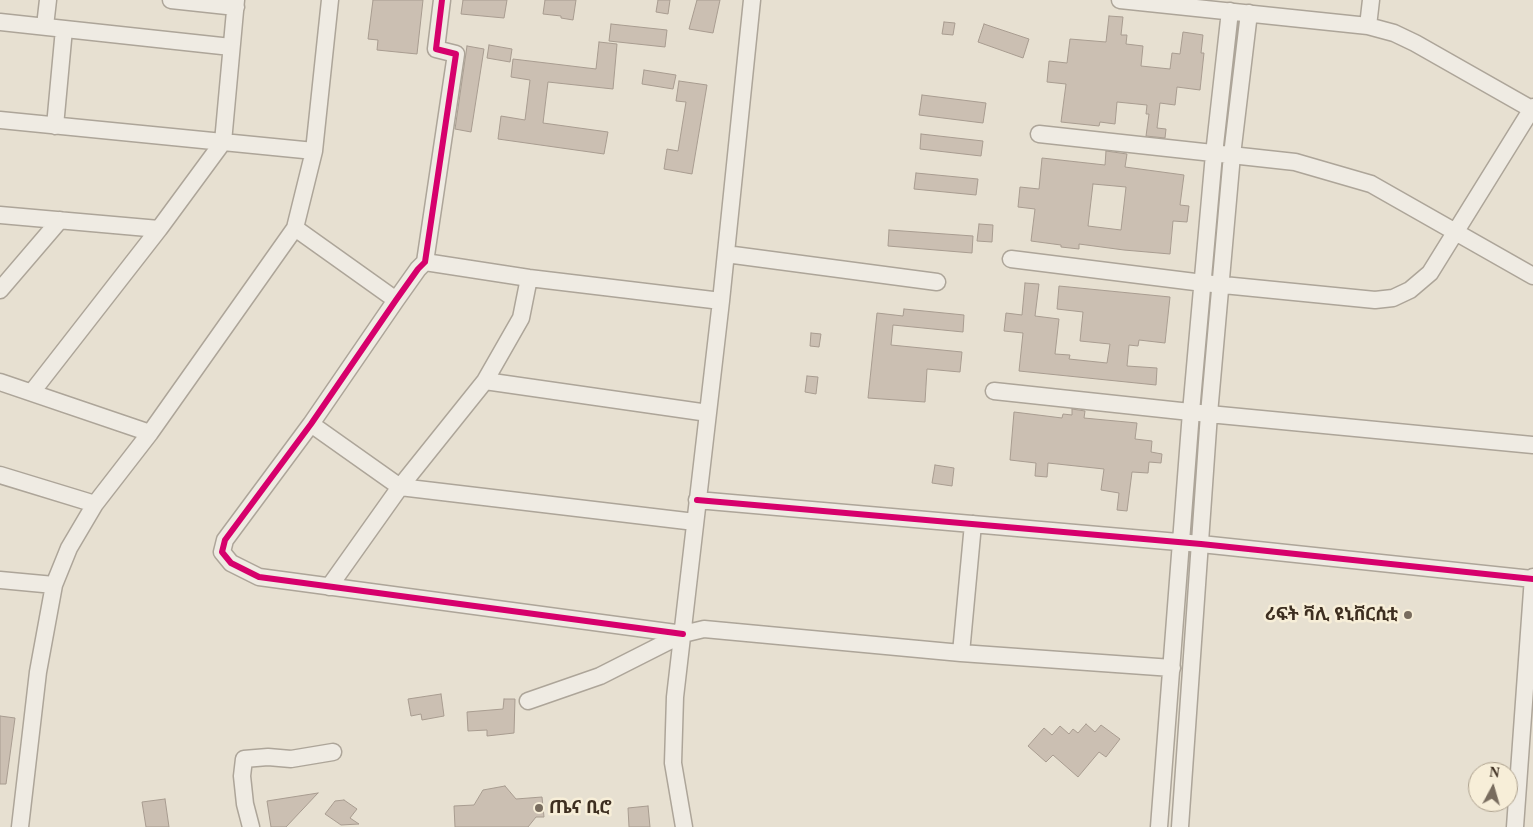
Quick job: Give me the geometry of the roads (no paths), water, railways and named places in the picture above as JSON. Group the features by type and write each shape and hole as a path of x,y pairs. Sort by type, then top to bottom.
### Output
{"street":[{"path":"45,26 48,0"},
{"path":"32,392 223,142 236,3 171,0"},
{"path":"20,827 38,672 54,585 69,548 95,504 150,433 295,228 314,151 330,0"},
{"path":"442,0 436,49 456,54 425,262 396,300 311,424 225,540 222,552 231,563 259,577 683,634"},
{"path":"684,827 673,763 675,697 721,302 752,0"},
{"path":"1011,259 1203,283 1375,300 1393,298 1410,290 1430,274 1533,109 1415,43 1394,33 1368,26 1240,9 1120,0"},
{"path":"1368,26 1371,0"},
{"path":"1159,827 1191,412 1214,154 1240,9"},
{"path":"1180,827 1220,284 1232,155 1240,9"},
{"path":"0,22 231,47"},
{"path":"55,126 64,29"},
{"path":"0,120 314,151"},
{"path":"1039,134 1295,162 1371,184 1533,276"},
{"path":"0,215 158,229"},
{"path":"0,290 60,220"},
{"path":"295,228 396,300"},
{"path":"726,254 938,282"},
{"path":"425,262 529,278 721,302"},
{"path":"329,587 400,487 485,381 521,318 529,278"},
{"path":"485,381 708,413"},
{"path":"0,382 150,433"},
{"path":"994,391 1533,445"},
{"path":"311,424 400,487 695,522"},
{"path":"0,476 95,504"},
{"path":"697,500 1201,544 1533,578 1515,827"},
{"path":"961,652 973,524"},
{"path":"0,580 54,585"},
{"path":"528,702 600,676 628,663 644,652 683,634 704,629 961,652 1172,668"},
{"path":"250,827 242,776 244,759 268,757 291,760 332,752"}],"place":[{"name":"ሪፍት ቫሊ ዩኒቨርሲቲ","path":"1408,615"},
{"name":"ጤና ቢሮ","path":"539,808"}]}
